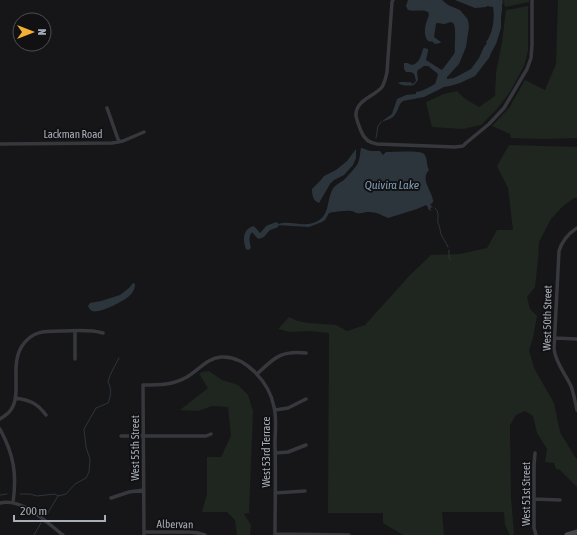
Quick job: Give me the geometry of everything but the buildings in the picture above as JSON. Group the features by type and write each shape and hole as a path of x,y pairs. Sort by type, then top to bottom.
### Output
{"main road":[{"path":"567,535 577,532"}],"street":[{"path":"393,0 386,78 382,87 361,103 358,108 356,117 362,133 367,140 373,144 455,147 463,146 504,108 527,69 532,53 532,0"},
{"path":"107,108 119,142"},
{"name":"Lackman Road","path":"0,144 112,144 144,132"},
{"name":"West 50th Street","path":"577,228 562,242 559,251 554,349 556,360 571,388 577,410"},
{"path":"75,330 75,359"},
{"path":"0,419 10,411 14,404 16,362 18,352 29,337 37,333 48,331 93,330 103,333"},
{"path":"555,338 577,339"},
{"path":"257,374 275,358 284,354 294,352 306,353"},
{"name":"West 53rd Terrace","path":"143,385 173,384 188,377 210,359 219,357 231,358 244,363 257,374 270,393 275,410 275,534"},
{"name":"West 55th Street","path":"143,385 144,534"},
{"path":"15,398 30,401 41,409 46,415"},
{"path":"275,410 288,408 306,399"},
{"path":"0,429 9,448 13,463 15,484 12,503"},
{"path":"121,436 206,436 211,434"},
{"path":"276,453 288,452 306,445"},
{"name":"West 51st Street","path":"535,453 534,528 536,535"},
{"path":"111,498 129,492 144,490"},
{"path":"275,493 305,491"},
{"path":"534,500 560,500"},
{"path":"0,503 12,503 24,507 36,514 63,535"},
{"name":"Albervan","path":"144,534 195,532 205,535"},
{"path":"275,534 350,535"}],"shaded area":[{"path":"503,0 529,0 529,2 505,7"},
{"path":"558,0 577,0 577,138 511,138 510,134 492,126 509,108 525,80 545,90 556,64"},
{"path":"528,6 528,51 524,66 510,92 497,109 481,125 463,129 432,127 426,102 444,94 457,91 464,98 479,107 495,96 496,73 506,10"},
{"path":"509,145 577,147 577,198 574,198 562,207 551,219 539,242 535,287 527,297 530,309 537,316 529,350 534,368 554,403 560,432 577,459 577,487 560,470 556,469 554,463 545,462 547,449 537,433 533,416 525,411 516,415 510,425 513,535 510,535 505,525 504,512 442,512 444,535 403,535 383,523 383,513 328,513 329,333 310,331 290,332 278,329 289,317 308,323 336,325 347,331 365,325 410,275 431,255 460,254 487,248 497,230 513,230 508,188 497,166"},
{"path":"209,371 222,380 238,385 248,395 253,411 249,513 244,514 251,525 250,535 237,535 235,520 227,512 202,512 207,494 207,457 221,457 231,436 228,407 212,406 198,411 180,410 208,388 199,374"}],"water":[{"path":"408,0 442,0 448,5 460,10 468,20 469,27 466,47 459,64 447,77 447,79 454,78 471,69 487,43 486,42 492,30 494,20 493,7 487,6 475,8 455,0 502,0 501,28 496,44 489,58 475,76 460,83 444,87 424,97 403,101 393,117 381,122 392,114 397,99 406,95 416,94 416,92 424,90 435,84 438,75 428,66 424,66 418,70 418,80 414,85 405,86 398,83 410,82 413,84 416,81 414,74 411,72 406,72 404,69 404,63 412,65 415,64 420,58 424,48 428,49 426,60 442,70 455,51 455,28 453,23 437,23 434,37 441,42 435,44 428,41 425,32 429,15 428,12 408,10 406,6"},
{"name":"Quivira Lake","path":"361,148 370,151 380,151 383,155 386,152 418,152 424,154 429,170 426,181 433,200 430,205 433,207 430,208 431,211 426,205 388,218 373,212 356,213 353,211 340,211 329,213 325,220 309,227 276,225 280,223 308,224 313,223 323,217 326,212 331,192 334,187 344,180 357,165"},
{"path":"356,149 356,158 353,165 344,175 334,180 330,184 319,203 315,201 313,198 312,189 324,176 336,170 347,161"},
{"path":"133,283 135,285 132,293 119,303 101,310 90,310 88,306 90,303 120,295"}],"waterway":[{"path":"376,138 378,126 381,122"},
{"path":"435,208 438,213 438,223 441,234 448,247"},
{"path":"248,247 247,234 250,230 253,229 259,236 262,235 268,228 276,225"},
{"path":"449,250 449,258 451,260"},
{"path":"20,494 37,496 55,494 58,496 66,494 75,484 86,478 89,472 90,459 86,447 84,429 96,408 108,403 111,392 108,382 119,358"},
{"path":"0,495 7,494"},
{"path":"46,516 58,496"},
{"path":"34,535 41,523"}]}
